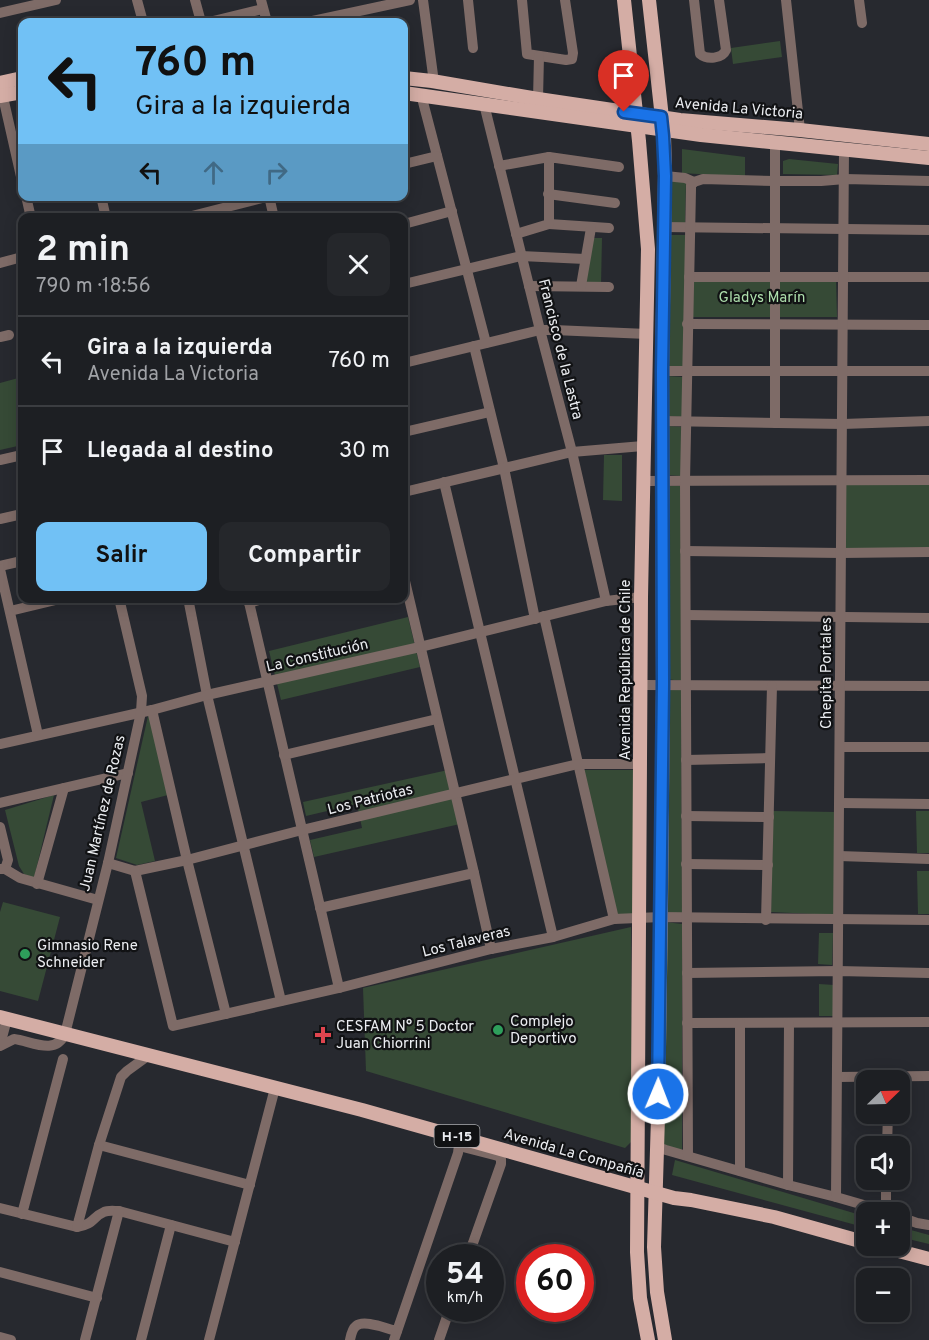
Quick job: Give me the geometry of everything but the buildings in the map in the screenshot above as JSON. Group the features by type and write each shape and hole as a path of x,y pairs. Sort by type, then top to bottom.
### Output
{"main road":[{"name":"Avenida República de Chile","path":"624,0 648,249 641,597 638,1188 638,1273 648,1340"},
{"path":"650,0 665,176 662,371 661,917 654,1247 657,1292 665,1340"},
{"name":"Avenida La Victoria","path":"408,78 538,99 723,138 929,158"},
{"path":"1,90 18,80"},
{"path":"1,90 18,92"},
{"name":"Avenida La Victoria","path":"408,94 637,120"},
{"name":"Avenida La Victoria","path":"662,124 680,120 929,144"},
{"name":"Avenida La Compañía","path":"4,1018 275,1088 460,1142 674,1198 774,1217 856,1240"},
{"path":"910,1255 929,1260"}],"street":[{"path":"0,13 56,0"},
{"path":"137,0 141,18"},
{"path":"195,0 200,18"},
{"path":"327,18 410,0"},
{"path":"423,0 432,81"},
{"path":"468,0 472,48"},
{"path":"522,0 527,54 566,60 572,59 573,53 565,0"},
{"path":"694,0 700,54 705,58 720,57 726,50 719,0"},
{"path":"786,0 800,130"},
{"path":"859,0 862,22"},
{"path":"220,18 262,4"},
{"path":"538,99 539,56"},
{"path":"1,90 18,164"},
{"path":"424,96 423,102 486,343"},
{"name":"Francisco de la Lastra","path":"484,104 572,453 606,602"},
{"path":"774,423 775,143"},
{"name":"Chepita Portales","path":"836,1197 844,150"},
{"path":"408,163 437,156"},
{"path":"499,166 549,157 619,167"},
{"path":"549,157 549,224"},
{"path":"665,176 685,178 694,182"},
{"path":"688,1156 685,481 691,184 703,179 929,181"},
{"path":"548,194 615,203"},
{"path":"210,213 254,201"},
{"path":"408,223 452,211"},
{"path":"516,234 549,224 609,228"},
{"path":"664,227 929,230"},
{"path":"581,286 591,228"},
{"path":"408,283 522,256 585,259"},
{"path":"0,262 18,258"},
{"path":"689,277 929,277"},
{"path":"529,286 609,287"},
{"path":"687,324 929,325"},
{"path":"408,362 540,330 647,334"},
{"path":"474,346 539,618 578,764 614,919"},
{"path":"662,371 929,371"},
{"path":"408,431 490,412"},
{"path":"663,421 843,424 929,421"},
{"path":"408,491 572,453 643,446"},
{"path":"0,460 18,456"},
{"path":"643,481 929,480"},
{"path":"444,482 553,937"},
{"path":"0,519 18,515"},
{"path":"685,551 929,552"},
{"path":"18,562 0,568 38,735"},
{"path":"408,595 491,949"},
{"name":"La Constitución","path":"0,744 606,602 641,597"},
{"path":"10,611 43,603"},
{"name":"Juan Martínez de Rozas","path":"64,1034 128,773 146,711 120,603"},
{"path":"189,603 207,695 281,1001"},
{"path":"248,603 339,988"},
{"path":"686,615 929,618"},
{"path":"641,685 929,686"},
{"path":"766,920 772,686"},
{"path":"146,711 226,1014"},
{"path":"284,755 437,719"},
{"path":"840,747 929,747"},
{"path":"686,759 770,758"},
{"name":"Los Patriotas","path":"135,871 578,764 640,764"},
{"path":"0,803 128,773"},
{"path":"37,884 64,788"},
{"path":"840,803 929,804"},
{"path":"686,816 769,817"},
{"path":"0,827 8,860 2,869 20,879 98,900"},
{"path":"839,856 929,859"},
{"path":"108,862 135,871"},
{"path":"686,864 768,865"},
{"name":"Los Talaveras","path":"135,871 173,1026 339,988 491,949 553,937 614,919 661,917 766,920 929,920"},
{"path":"320,908 474,873"},
{"path":"687,973 838,971 929,973"},
{"path":"0,1046 4,1018"},
{"path":"687,1023 929,1022"},
{"path":"740,1023 740,1171"},
{"path":"788,1185 789,1023"},
{"path":"0,1046 14,1039 52,1046 62,1040 64,1034"},
{"path":"77,1227 99,1145 122,1077 149,1055"},
{"path":"22,1214 63,1059"},
{"path":"910,1077 929,1076"},
{"path":"837,1077 856,1077"},
{"path":"209,1340 275,1088"},
{"path":"350,1340 354,1328 359,1323 365,1323 395,1336 460,1142 501,1159 473,1244"},
{"path":"99,1145 250,1185"},
{"path":"657,1147 856,1203"},
{"path":"0,1208 77,1227 93,1222 103,1212 119,1211 235,1242"},
{"path":"85,1340 119,1211"},
{"path":"910,1220 929,1225"},
{"path":"141,1340 171,1225"},
{"path":"0,1272 97,1298"},
{"path":"439,1340 445,1322"},
{"path":"0,1337 11,1340"}],"green space":[{"path":"780,41 782,57 733,64 731,48"},
{"path":"682,149 745,157 745,177 682,173"},
{"path":"789,159 838,164 837,175 783,174 783,161"},
{"path":"669,181 686,182 685,224 668,222"},
{"path":"667,235 686,235 683,367 667,368"},
{"path":"587,238 602,238 601,285 578,285"},
{"name":"Gladys Marín","path":"689,278 836,278 837,317 686,317"},
{"path":"667,376 683,377 683,417 666,416"},
{"path":"18,378 18,446 0,450 0,383"},
{"path":"668,426 683,427 682,476 666,475"},
{"path":"604,455 622,455 622,501 603,500"},
{"path":"842,482 929,482 929,552 841,553"},
{"path":"667,486 681,486 682,681 666,679"},
{"path":"408,617 420,667 281,700 269,651"},
{"path":"667,688 681,688 682,914 666,912"},
{"path":"148,716 151,716 168,795 141,802 155,861 137,865 116,858"},
{"path":"448,770 460,824 314,857 310,840 362,828 357,804 306,816 303,802"},
{"path":"582,770 635,770 634,914 617,915"},
{"path":"54,795 34,878 24,874 19,866 5,810"},
{"path":"773,811 836,812 835,915 771,912"},
{"path":"916,811 929,811 929,853 917,853"},
{"path":"917,871 929,871 929,914 918,914"},
{"name":"Gimnasio Rene Schneider","path":"3,902 60,917 38,1001 0,991 0,912"},
{"path":"665,922 682,924 682,1151 662,1144"},
{"name":"Complejo Deportivo","path":"631,927 632,1141 625,1148 366,1071 363,988"},
{"path":"819,933 833,933 832,965 818,964"},
{"path":"819,984 834,985 833,1016 819,1016"},
{"path":"675,1160 856,1214 856,1225 672,1175"},
{"path":"910,1230 929,1235 929,1244 910,1239"}],"place":[{"name":"Gimnasio Rene Schneider","path":"25,954"},
{"name":"Complejo Deportivo","path":"498,1030"},
{"name":"CESFAM N° 5 Doctor Juan Chiorrini","path":"323,1035"}],"route":[{"path":"624,112 661,117 664,147 663,684 658,1094"}]}
